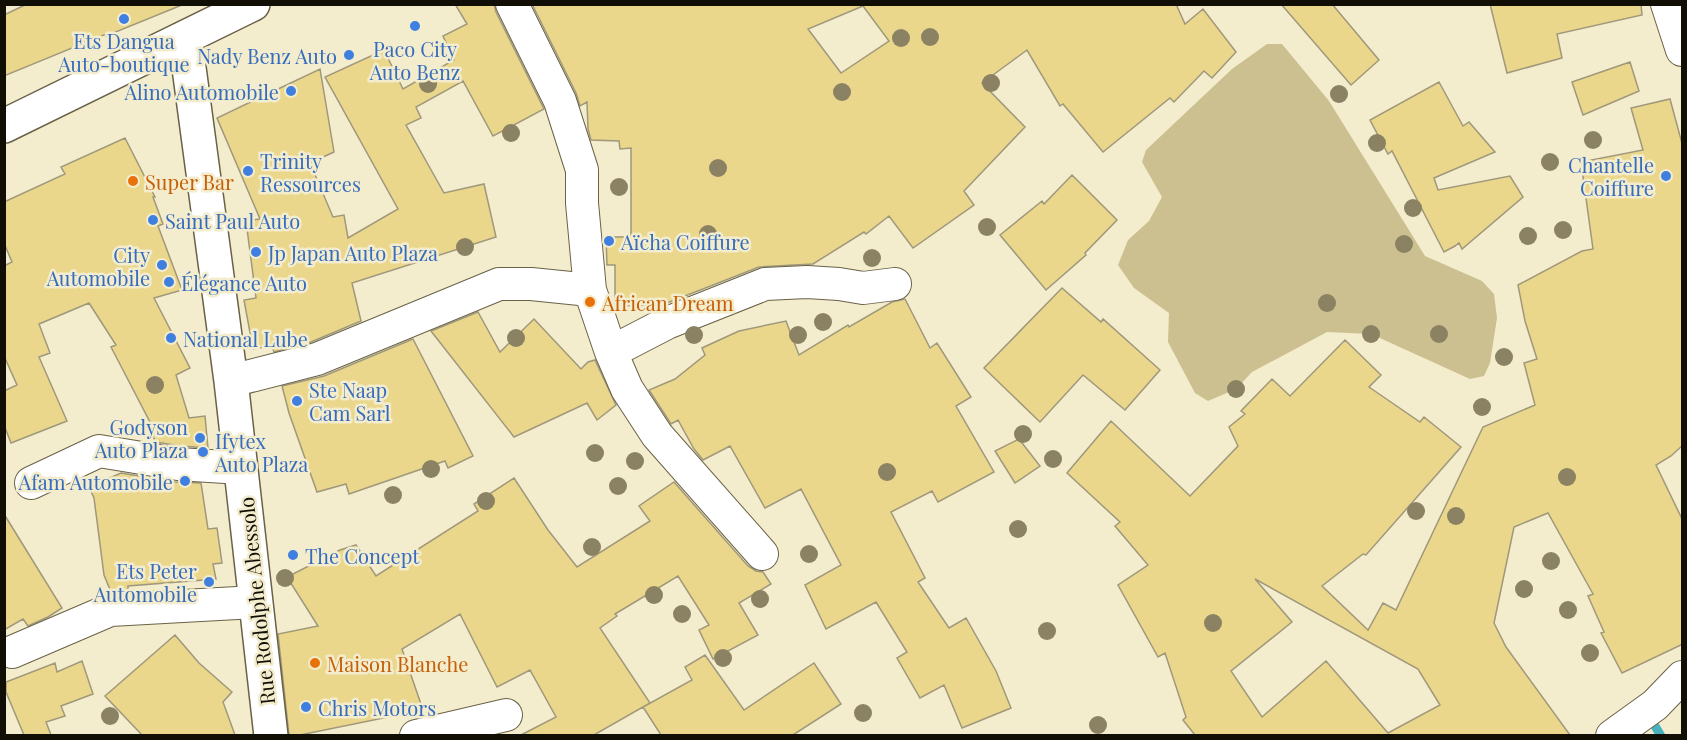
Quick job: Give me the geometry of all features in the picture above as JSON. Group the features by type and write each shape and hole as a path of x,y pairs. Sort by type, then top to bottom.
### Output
{"main road":[{"path":"4,126 253,4"},
{"name":"Rue Rodolphe Abessolo","path":"185,38 231,381 271,735"}],"street":[{"path":"512,4 560,101 582,170 582,203 590,290 611,352 627,389 657,435 762,554"},
{"path":"1667,4 1683,50"},
{"path":"611,352 667,323 765,284 807,282 863,288 895,284"},
{"path":"231,381 317,359 499,284 531,284 590,290"},
{"path":"31,483 99,451 178,464 241,468"},
{"path":"12,652 110,610 256,602"},
{"path":"1612,735 1655,705 1683,677"},
{"path":"416,735 506,715"}],"shaded area":[{"path":"1267,44 1282,44 1329,101 1425,256 1482,281 1494,294 1497,318 1490,363 1484,376 1470,379 1371,334 1327,332 1252,372 1236,389 1208,401 1195,393 1168,342 1169,313 1134,288 1118,265 1128,240 1149,221 1162,197 1142,162 1146,150 1232,69"}],"building":[{"path":"27,4 182,5 4,76 4,15"},
{"path":"455,4 494,4 544,109 493,136 463,81 416,107 421,118 406,125 444,193 484,184 496,237 352,283 361,321 311,342 274,352 272,346 253,349 244,300 256,298 246,221 260,219 217,118 320,69 334,152 310,163 333,217 344,215 348,238 398,209 325,77 384,50 403,89 454,60 443,36 467,24"},
{"path":"532,4 1176,4 1185,24 1203,9 1236,52 1212,78 1204,71 1174,102 1170,98 1103,152 1063,104 1060,106 1027,50 982,83 1025,127 964,191 974,205 913,248 889,216 866,234 864,232 813,264 759,267 662,305 615,306 615,265 607,265 606,237 631,237 631,148 620,149 619,141 591,140 588,129 587,102 580,106 576,93","holes":["863,6 889,41 841,73 808,29"]},
{"path":"1281,4 1332,4 1379,60 1351,85"},
{"path":"1490,4 1641,4 1642,15 1557,34 1562,58 1507,73"},
{"path":"1630,62 1639,91 1583,115 1572,82"},
{"path":"1439,82 1463,126 1469,122 1495,152 1434,178 1438,190 1510,176 1523,197 1462,249 1459,243 1444,252 1392,151 1388,154 1370,120"},
{"path":"1670,99 1683,147 1683,445 1656,465 1683,521 1683,644 1622,673 1601,633 1604,632 1588,596 1593,594 1548,513 1514,527 1494,623 1506,647 1570,735 1195,735 1183,720 1186,717 1165,653 1158,657 1118,585 1148,565 1115,526 1120,522 1067,473 1111,421 1190,496 1238,446 1229,427 1245,414 1241,411 1272,379 1290,396 1345,340 1381,375 1369,387 1420,422 1424,417 1461,447 1366,555 1363,554 1322,586 1368,630 1383,603 1396,610 1483,427 1535,405 1524,363 1537,359 1525,321 1518,285 1582,251 1593,249 1581,162 1643,150 1631,108","holes":["1255,579 1418,669 1440,705 1388,733 1326,661 1262,717 1231,671 1292,622"]},
{"path":"125,138 155,197 153,197 163,224 158,226 182,290 154,298 190,368 176,375 189,418 205,416 208,448 156,442 148,428 152,426 111,347 116,345 89,303 39,324 50,353 39,357 67,421 11,443 4,425 4,391 17,385 4,356 4,266 12,262 4,243 4,202 65,174 61,167"},
{"path":"1072,175 1117,220 1085,253 1086,255 1046,290 1000,235 1042,201 1044,204"},
{"path":"1062,288 1101,322 1103,319 1160,370 1125,410 1083,375 1040,422 984,368"},
{"path":"905,299 930,348 937,343 971,397 956,406 994,472 938,502 932,491 891,512 925,578 918,582 949,628 966,618 996,671 1011,708 962,728 944,685 920,698 897,658 907,652 876,602 826,629 805,585 841,565 801,489 765,508 730,446 703,460 694,449 678,420 671,424 649,390 675,379 705,355 702,348 739,331 786,321 799,355 848,325 849,327 892,302"},
{"path":"478,312 500,352 534,319 581,369 588,362 595,360 616,405 597,420 587,403 514,437 431,331"},
{"path":"413,339 473,456 448,468 445,461 349,494 346,484 317,492 289,413 282,386 324,376"},
{"path":"1019,439 1040,466 1015,483 995,451"},
{"path":"121,473 175,482 201,483 208,529 217,528 222,563 213,564 216,579 128,586 128,591 111,592 104,575 94,498 89,487"},
{"path":"514,478 548,530 577,567 650,521 639,506 674,482 748,566 763,572 771,584 739,603 758,635 713,659 699,630 709,625 678,576 615,614 617,616 600,628 650,703 594,735 521,735 556,717 530,670 497,687 460,614 402,649 423,710 300,735 289,735 278,634 318,626 287,577 340,550 356,545 376,576 478,511 474,504"},
{"path":"4,514 62,608 28,626 23,619 4,630"},
{"path":"175,635 199,663 232,692 223,702 235,735 142,735 105,696"},
{"path":"705,655 744,710 814,663 841,704 793,735 661,735 643,707 692,680 685,667"},
{"path":"82,661 93,694 61,706 65,716 46,722 51,735 24,735 6,692 6,682 55,663 57,672"}],"waterway":[{"path":"1655,726 1661,736"}],"place":[{"name":"Ets Dangua Auto-boutique","path":"124,19"},
{"name":"Paco City Auto Benz","path":"415,26"},
{"name":"Nady Benz Auto","path":"349,55"},
{"name":"Alino Automobile","path":"291,91"},
{"name":"Trinity Ressources","path":"248,171"},
{"name":"Chantelle Coiffure","path":"1666,176"},
{"name":"Super Bar","path":"133,181"},
{"name":"Saint Paul Auto","path":"153,220"},
{"name":"Aïcha Coiffure","path":"609,241"},
{"name":"Jp Japan Auto Plaza","path":"256,252"},
{"name":"City Automobile","path":"162,265"},
{"name":"Élégance Auto","path":"169,282"},
{"name":"African Dream","path":"590,302"},
{"name":"National Lube","path":"171,338"},
{"name":"Ste Naap Cam Sarl","path":"297,401"},
{"name":"Godyson Auto Plaza","path":"200,438"},
{"name":"Ifytex Auto Plaza","path":"203,452"},
{"name":"Afam Automobile","path":"185,481"},
{"name":"The Concept","path":"293,555"},
{"name":"Ets Peter Automobile","path":"209,582"},
{"name":"Maison Blanche","path":"315,663"},
{"name":"Chris Motors","path":"306,707"}]}
